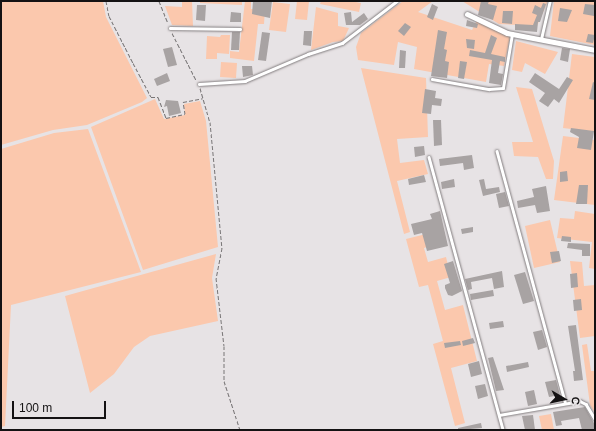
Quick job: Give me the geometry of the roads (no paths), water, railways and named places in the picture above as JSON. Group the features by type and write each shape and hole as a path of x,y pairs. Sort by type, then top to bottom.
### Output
{"street":[{"path":"467,14 512,34 595,50"}],"lane":[{"path":"199,84 245,81 308,54 342,43 397,1"},
{"path":"541,39 550,1"},
{"path":"170,28 240,29"},
{"path":"432,79 489,89 503,88 512,34"},
{"path":"497,151 565,402"},
{"path":"429,157 503,430"},
{"path":"499,415 565,402 580,401 586,404 595,419"}]}
